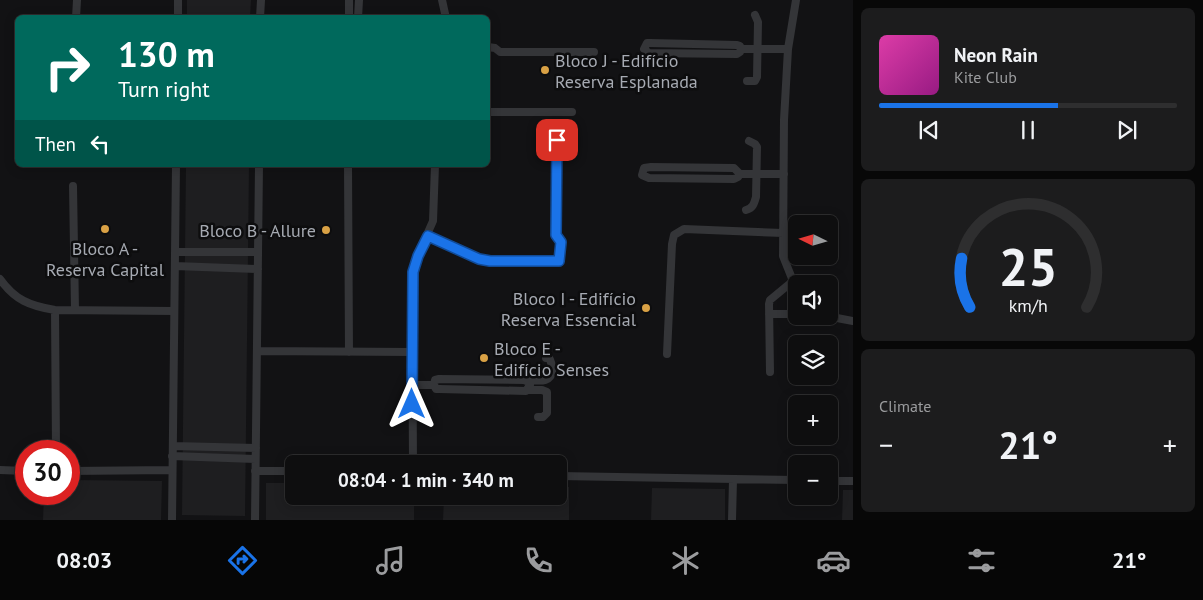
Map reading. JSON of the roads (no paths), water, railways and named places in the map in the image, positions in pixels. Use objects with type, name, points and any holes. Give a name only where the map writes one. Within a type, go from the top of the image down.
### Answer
[{"type":"street","points":[[76,0],[76,15]]},
{"type":"street","points":[[178,0],[178,15]]},
{"type":"street","points":[[260,15],[261,0]]},
{"type":"street","points":[[349,15],[350,0]]},
{"type":"street","points":[[358,15],[359,0]]},
{"type":"street","points":[[442,0],[445,15]]},
{"type":"street","points":[[792,275],[783,256],[784,120],[788,49],[796,0]]},
{"type":"street","points":[[747,81],[752,82],[757,79],[758,22],[755,15]]},
{"type":"street","points":[[741,49],[737,54],[649,53],[644,49],[647,43],[650,43],[737,45],[741,49],[788,49]]},
{"type":"street","points":[[490,48],[495,48],[500,52],[594,52]]},
{"type":"street","points":[[490,112],[572,112]]},
{"type":"street","points":[[428,236],[479,259],[490,261],[559,261],[561,242],[556,235],[557,140]]},
{"type":"street","points":[[746,210],[754,205],[756,174],[757,147],[749,141]]},
{"type":"street","points":[[172,520],[176,167]]},
{"type":"street","points":[[255,520],[259,167]]},
{"type":"street","points":[[348,167],[349,352]]},
{"type":"street","points":[[413,455],[413,272],[433,221],[436,167]]},
{"type":"street","points":[[740,174],[734,168],[651,167],[644,168],[642,175],[649,178],[734,179],[740,174],[784,174]]},
{"type":"street","points":[[73,186],[75,310]]},
{"type":"street","points":[[667,354],[674,235],[684,228],[783,233]]},
{"type":"street","points":[[175,252],[258,252]]},
{"type":"street","points":[[175,266],[258,268]]},
{"type":"street","points":[[0,278],[21,301],[36,307],[55,310],[174,311]]},
{"type":"street","points":[[770,372],[770,300],[788,287]]},
{"type":"street","points":[[55,310],[56,440]]},
{"type":"street","points":[[769,314],[788,314]]},
{"type":"street","points":[[838,318],[853,322]]},
{"type":"street","points":[[257,351],[412,352]]},
{"type":"street","points":[[434,385],[436,380],[440,379],[547,380],[552,373],[552,362],[550,358],[546,358]]},
{"type":"street","points":[[527,380],[530,386],[528,390]]},
{"type":"street","points":[[412,384],[434,385],[439,390],[542,390],[547,392],[547,413],[543,417],[538,417]]},
{"type":"street","points":[[173,446],[256,448]]},
{"type":"street","points":[[172,456],[256,459]]},
{"type":"street","points":[[0,470],[15,471]]},
{"type":"street","points":[[80,471],[172,470]]},
{"type":"street","points":[[255,471],[285,471]]},
{"type":"street","points":[[567,476],[788,480]]},
{"type":"street","points":[[732,520],[733,480]]},
{"type":"street","points":[[838,480],[853,481]]},
{"type":"place","name":"Bloco J - Edifício Reserva Esplanada","points":[[545,70]]},
{"type":"place","name":"Bloco A - Reserva Capital","points":[[105,229]]},
{"type":"place","name":"Bloco B - Allure","points":[[326,230]]},
{"type":"place","name":"Bloco I - Edifício Reserva Essencial","points":[[646,308]]},
{"type":"place","name":"Bloco E - Edifício Senses","points":[[484,358]]}]
